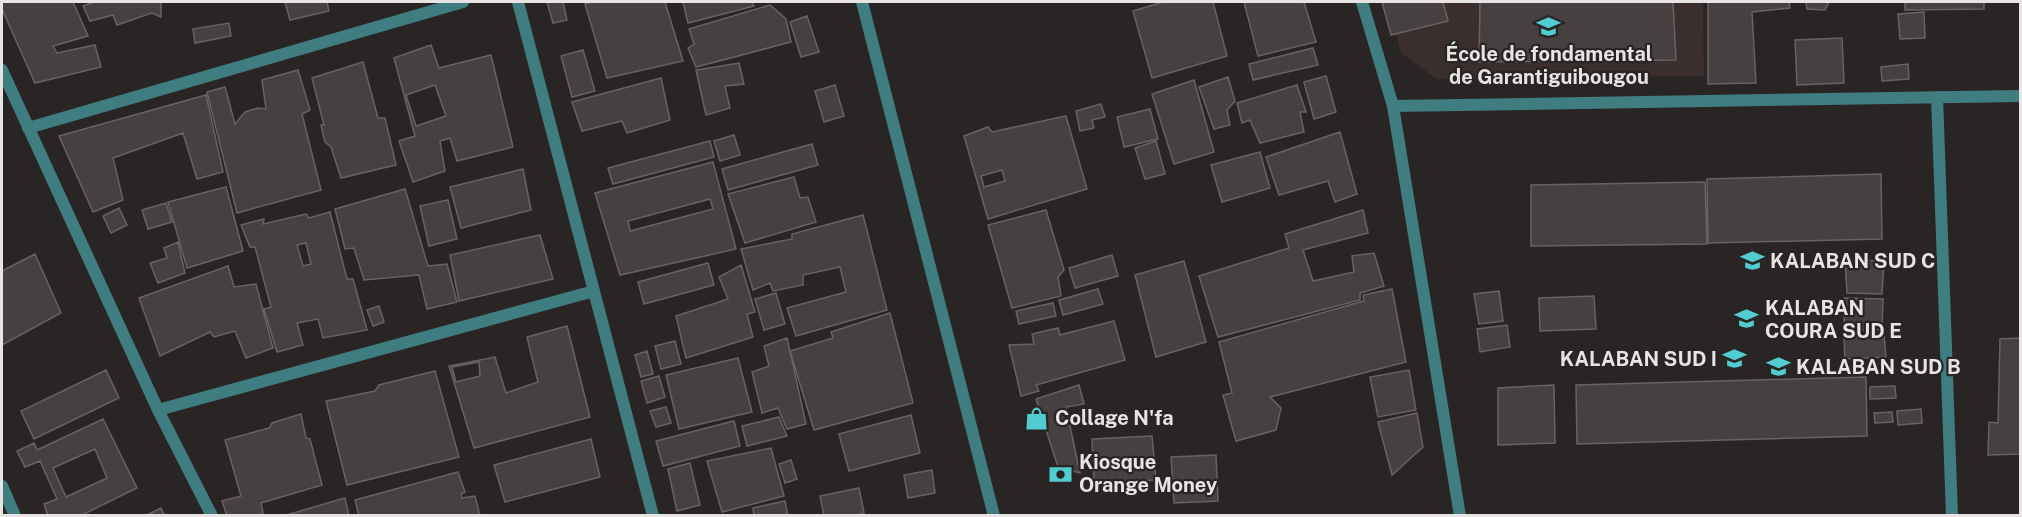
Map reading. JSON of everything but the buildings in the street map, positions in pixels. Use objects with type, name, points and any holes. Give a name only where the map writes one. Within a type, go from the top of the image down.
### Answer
[{"type":"street","points":[[28,128],[463,2]]},
{"type":"street","points":[[518,2],[653,516]]},
{"type":"street","points":[[862,2],[994,516]]},
{"type":"street","points":[[1362,2],[1393,106],[1460,516]]},
{"type":"street","points":[[2,70],[158,411],[212,516]]},
{"type":"street","points":[[1393,106],[2020,96]]},
{"type":"street","points":[[1937,97],[1952,516]]},
{"type":"street","points":[[158,411],[594,291]]},
{"type":"street","points":[[2,486],[15,516]]},
{"type":"shaded area","name":"École de fondamental de Garantiguibougou","points":[[1387,2],[1703,2],[1704,76],[1437,79],[1401,53]]},
{"type":"place","name":"École de fondamental de Garantiguibougou","points":[[1549,27]]},
{"type":"place","name":"KALABAN SUD C","points":[[1752,261]]},
{"type":"place","name":"KALABAN COURA SUD E","points":[[1747,319]]},
{"type":"place","name":"KALABAN SUD I","points":[[1735,359]]},
{"type":"place","name":"KALABAN SUD B","points":[[1778,367]]},
{"type":"place","name":"Collage N'fa","points":[[1037,418]]},
{"type":"place","name":"Kiosque Orange Money","points":[[1061,474]]}]
